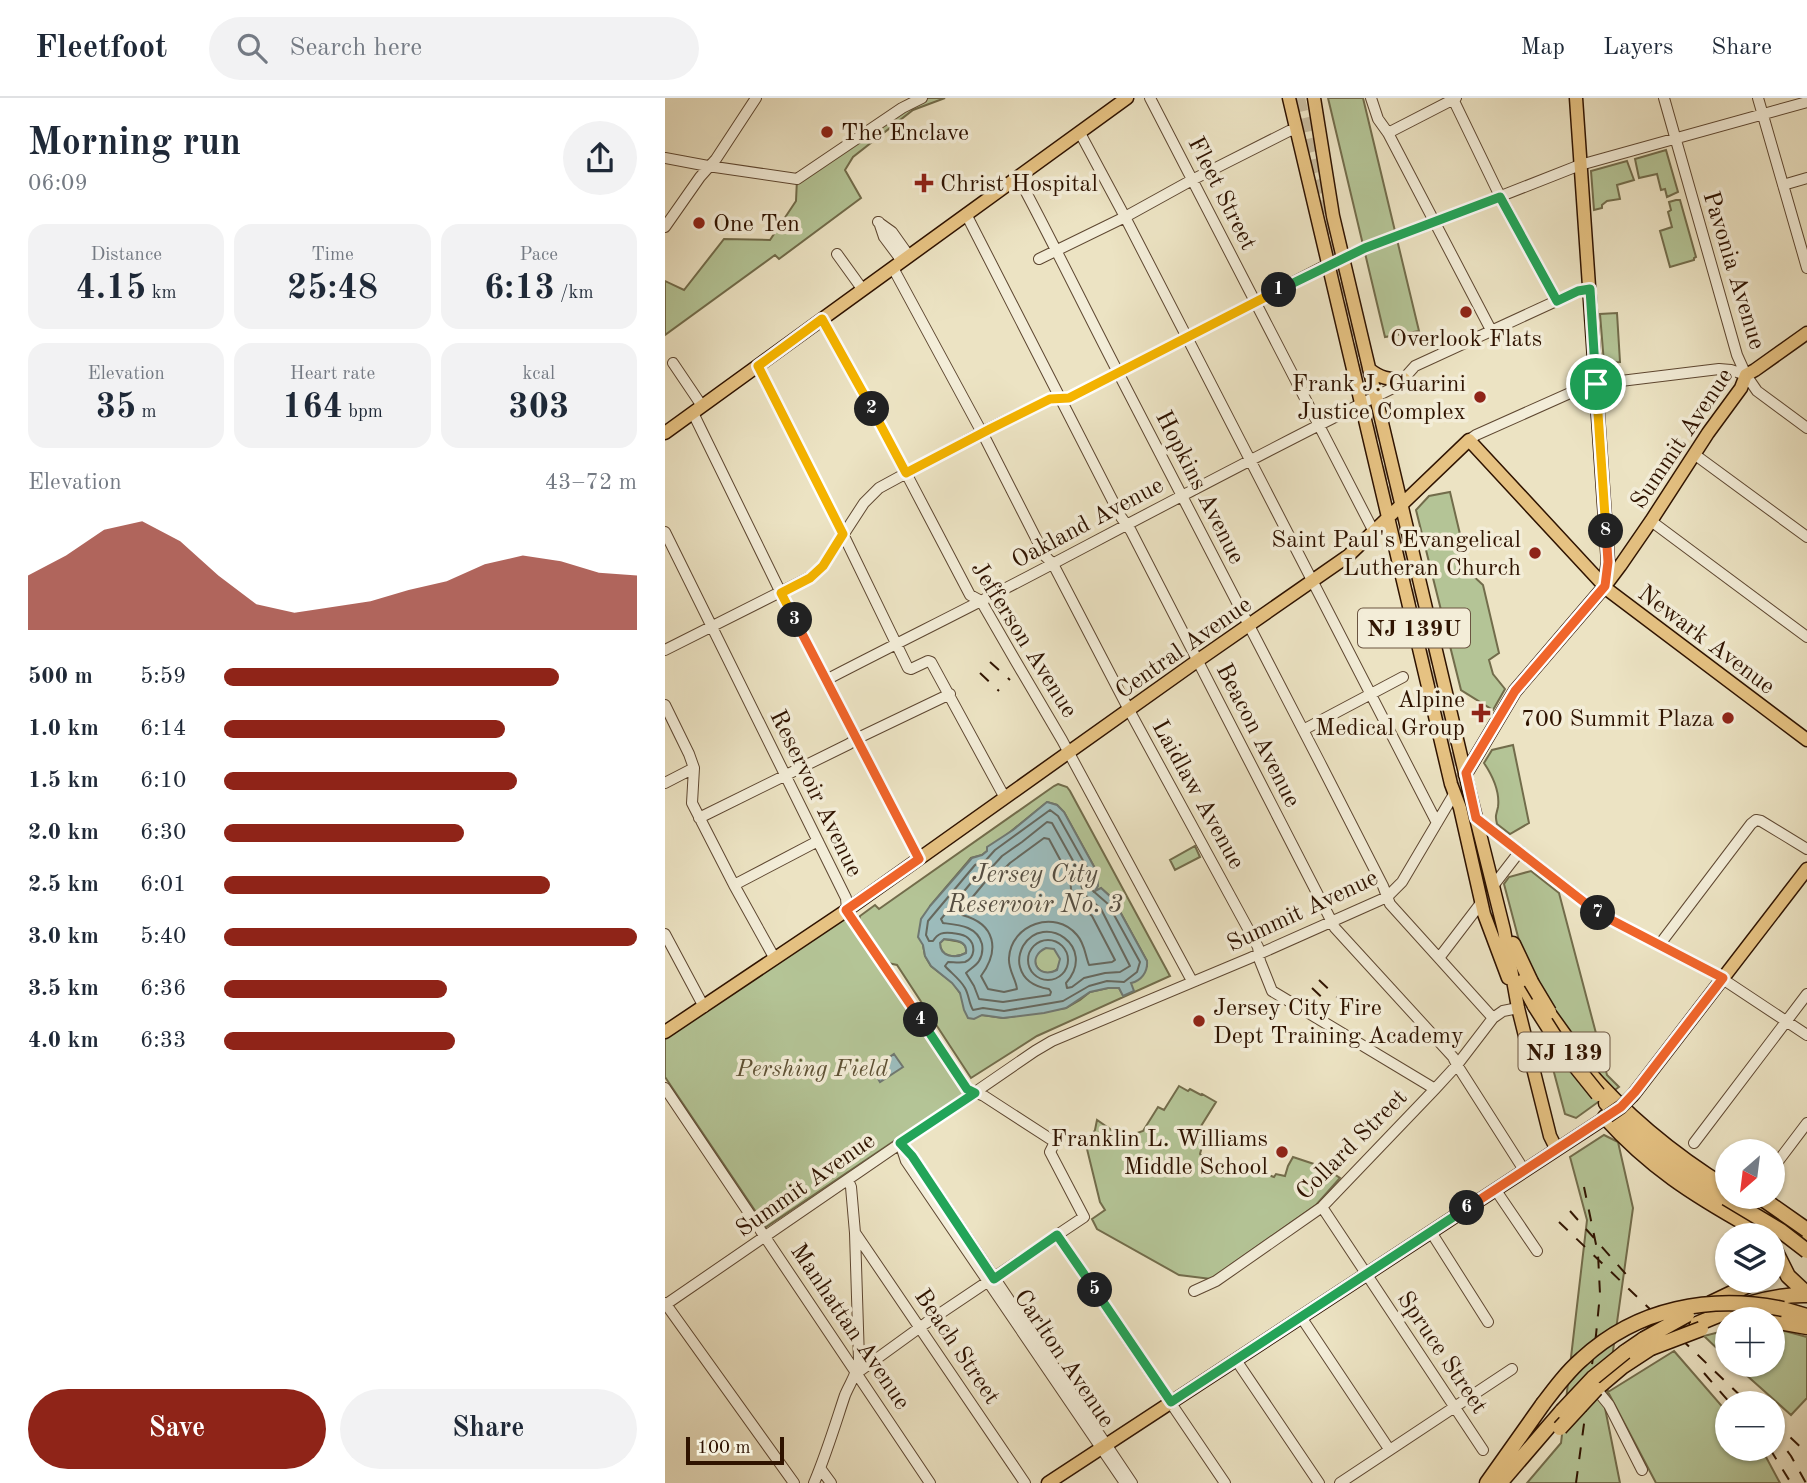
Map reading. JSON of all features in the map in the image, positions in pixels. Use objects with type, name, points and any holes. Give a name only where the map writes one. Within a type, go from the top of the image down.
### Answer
[{"type":"highway","name":"NJ 139","points":[[1513,944],[1535,1006],[1565,1053],[1596,1082],[1715,1169]]},
{"type":"highway","name":"NJ 139","points":[[1526,982],[1572,1052],[1640,1137],[1688,1175],[1715,1188]]},
{"type":"highway","points":[[1596,1082],[1671,1150],[1715,1184]]},
{"type":"highway","points":[[1607,1117],[1636,1151],[1700,1198],[1745,1223]]},
{"type":"highway","points":[[1688,1175],[1714,1202],[1746,1223]]},
{"type":"highway","points":[[1749,1209],[1786,1235],[1806,1235]]},
{"type":"highway","points":[[1765,1209],[1806,1235]]},
{"type":"highway","points":[[1774,1209],[1806,1235]]},
{"type":"highway","points":[[1785,1250],[1806,1235]]},
{"type":"highway","points":[[1785,1272],[1807,1295]]},
{"type":"highway","points":[[1695,1323],[1739,1293]]},
{"type":"highway","points":[[1500,1483],[1593,1378],[1648,1344],[1695,1323],[1766,1298],[1807,1295]]},
{"type":"highway","points":[[1487,1483],[1564,1378],[1590,1352],[1622,1330],[1651,1316],[1720,1302],[1756,1304],[1802,1315]]},
{"type":"highway","points":[[1695,1323],[1715,1322]]},
{"type":"highway","points":[[1785,1323],[1807,1327]]},
{"type":"highway","points":[[1512,1483],[1627,1358]]},
{"type":"main road","points":[[665,433],[1127,98]]},
{"type":"main road","name":"NJ 139U","points":[[1289,98],[1481,903],[1518,1008]]},
{"type":"main road","name":"NJ 139U","points":[[1314,98],[1333,216],[1509,951],[1518,1008],[1550,1136],[1556,1148]]},
{"type":"main road","name":"Newark Avenue","points":[[1576,98],[1608,562],[1605,586],[1807,740]]},
{"type":"main road","points":[[1296,130],[1308,135],[1321,149]]},
{"type":"main road","name":"Summit Avenue","points":[[1454,794],[1515,691],[1605,586],[1741,388],[1746,374],[1807,333]]},
{"type":"main road","points":[[1370,369],[1382,378],[1403,379]]},
{"type":"main road","points":[[1469,440],[1605,586]]},
{"type":"main road","name":"Central Avenue","points":[[665,1032],[846,910],[1348,556],[1469,440]]},
{"type":"main road","points":[[1048,1483],[1621,1107],[1807,869]]},
{"type":"street","points":[[665,227],[708,166],[716,159],[756,98]]},
{"type":"street","points":[[665,158],[797,179],[902,108],[922,98]]},
{"type":"street","name":"Fleet Street","points":[[1150,98],[1374,532]]},
{"type":"street","points":[[1371,98],[1378,119],[1388,133],[1491,330]]},
{"type":"street","name":"Pavonia Avenue","points":[[1664,98],[1737,355],[1757,390],[1807,428]]},
{"type":"street","points":[[1758,98],[1805,253],[1807,268]]},
{"type":"street","points":[[1388,133],[1455,99],[1500,197],[1557,301]]},
{"type":"street","points":[[665,650],[810,578],[823,566],[864,503],[879,488],[982,432],[1050,399],[1069,398],[1328,264],[1580,165],[1807,103]]},
{"type":"street","points":[[1039,259],[1289,131],[1296,130]]},
{"type":"street","points":[[1080,133],[1437,823]]},
{"type":"street","name":"Hopkins Avenue","points":[[1018,177],[1393,909],[1493,1018]]},
{"type":"street","points":[[1783,185],[1807,178]]},
{"type":"street","name":"Beacon Avenue","points":[[966,214],[1059,399],[1335,928],[1453,1057],[1524,1170]]},
{"type":"street","points":[[837,254],[863,290]]},
{"type":"street","name":"Laidlaw Avenue","points":[[901,262],[1045,556],[1053,564],[1129,710],[1254,938],[1272,991],[1435,1089]]},
{"type":"street","name":"Oakland Avenue","points":[[826,680],[1397,386],[1415,366],[1578,291],[1590,289]]},
{"type":"street","name":"Jefferson Avenue","points":[[822,319],[970,595],[981,601],[1068,753],[1192,981]]},
{"type":"street","points":[[673,363],[698,409],[781,593],[919,859]]},
{"type":"street","points":[[758,366],[908,668],[932,662],[1005,798]]},
{"type":"street","name":"Central Avenue","points":[[1469,440],[1588,385],[1719,369],[1746,374]]},
{"type":"street","points":[[1694,454],[1807,537]]},
{"type":"street","points":[[1651,521],[1807,637]]},
{"type":"street","name":"Reservoir Avenue","points":[[665,531],[846,898],[846,910],[967,1089],[984,1096],[1055,1142],[1050,1152],[1084,1217],[1057,1235]]},
{"type":"street","points":[[1303,730],[1403,677]]},
{"type":"street","points":[[699,818],[950,695]]},
{"type":"street","points":[[665,705],[694,768],[692,803],[775,958]]},
{"type":"street","points":[[665,783],[694,768]]},
{"type":"street","name":"Summit Avenue","points":[[665,1304],[1052,1041],[1387,897],[1402,882],[1454,794]]},
{"type":"street","points":[[1476,818],[1597,912],[1723,978],[1807,1035]]},
{"type":"street","points":[[1660,944],[1756,820],[1807,849]]},
{"type":"street","points":[[734,885],[818,841]]},
{"type":"street","points":[[1493,886],[1520,851]]},
{"type":"street","points":[[1439,958],[1481,903]]},
{"type":"street","points":[[665,933],[704,1007]]},
{"type":"street","points":[[1694,1143],[1807,994]]},
{"type":"street","points":[[1493,1018],[1503,1011],[1518,1008]]},
{"type":"street","name":"Collard Street","points":[[1194,1291],[1216,1281],[1322,1207],[1457,1065],[1493,1018]]},
{"type":"street","name":"Manhattan Avenue","points":[[665,1088],[930,1483]]},
{"type":"street","points":[[1785,1152],[1807,1123]]},
{"type":"street","name":"Carlton Avenue","points":[[900,1143],[912,1156],[958,1231],[1037,1349],[1132,1483]]},
{"type":"street","points":[[814,1483],[847,1392],[857,1373],[859,1355],[855,1233],[848,1180]]},
{"type":"street","points":[[1495,1189],[1537,1251]]},
{"type":"street","name":"Spruce Street","points":[[1322,1207],[1483,1450]]},
{"type":"street","points":[[1431,1232],[1488,1322]]},
{"type":"street","name":"Beach Street","points":[[855,1233],[1025,1483]]},
{"type":"street","points":[[857,1373],[1057,1235],[1225,1483]]},
{"type":"street","points":[[665,1304],[794,1483]]},
{"type":"street","points":[[1301,1317],[1389,1449]]},
{"type":"street","points":[[1236,1360],[1319,1483]]},
{"type":"street","points":[[1340,1483],[1512,1369]]},
{"type":"street","points":[[1596,1389],[1609,1405],[1642,1470]]},
{"type":"street","name":"Carlton Avenue","points":[[1104,1447],[1125,1483]]},
{"type":"street","points":[[820,1468],[831,1483]]},
{"type":"green space","points":[[917,98],[945,98],[913,110],[853,157],[845,170],[861,198],[779,259],[775,255],[665,335],[665,281],[684,290],[724,239],[770,240],[796,201],[797,179]]},
{"type":"green space","points":[[1328,98],[1363,98],[1419,331],[1385,337]]},
{"type":"green space","points":[[1666,150],[1678,192],[1667,197],[1665,189],[1661,190],[1657,174],[1639,178],[1635,159]]},
{"type":"green space","points":[[1627,161],[1634,180],[1617,185],[1620,199],[1607,201],[1602,208],[1594,210],[1591,171]]},
{"type":"green space","points":[[1680,200],[1696,257],[1670,267],[1660,231],[1672,227],[1668,212],[1671,210],[1669,202]]},
{"type":"green space","points":[[1617,313],[1620,362],[1604,363],[1600,314]]},
{"type":"green space","points":[[1450,492],[1469,572],[1483,585],[1499,653],[1489,660],[1493,674],[1505,689],[1493,710],[1461,690],[1416,510],[1429,496]]},
{"type":"green space","points":[[1513,745],[1529,823],[1510,834],[1497,824],[1497,790],[1484,763],[1492,750]]},
{"type":"green space","points":[[1058,784],[1070,791],[1170,976],[1037,1036],[971,1078],[897,965],[888,963],[859,920],[860,916],[875,905],[879,909]],"holes":[[[1047,802],[1057,805],[1064,812],[1097,872],[1096,892],[1101,888],[1113,899],[1147,961],[1147,966],[1130,983],[1123,995],[1119,988],[1108,988],[1090,992],[1066,1008],[1003,1018],[982,1015],[953,983],[931,966],[925,956],[923,945],[930,906],[971,858],[982,855]]]},
{"type":"green space","points":[[1195,846],[1200,857],[1175,870],[1170,860]]},
{"type":"green space","points":[[1531,871],[1559,893],[1607,1075],[1619,1087],[1576,1118],[1565,1114],[1504,884],[1509,877]]},
{"type":"green space","name":"Pershing Field","points":[[848,915],[967,1092],[766,1227],[665,1077],[665,1039]]},
{"type":"green space","points":[[944,939],[963,943],[966,953],[953,956],[945,954],[940,943]]},
{"type":"green space","points":[[1048,947],[1057,951],[1061,960],[1057,969],[1048,973],[1039,969],[1035,960],[1039,951]]},
{"type":"green space","points":[[1179,1086],[1216,1102],[1198,1131],[1205,1135],[1200,1154],[1205,1160],[1243,1174],[1246,1167],[1274,1177],[1276,1174],[1285,1176],[1293,1157],[1323,1167],[1340,1178],[1316,1205],[1211,1279],[1179,1275],[1097,1229],[1092,1219],[1105,1210],[1100,1202],[1086,1145],[1095,1130],[1097,1120],[1123,1138],[1143,1131],[1158,1107],[1164,1110]]},
{"type":"green space","points":[[1604,1135],[1618,1142],[1633,1208],[1605,1408],[1620,1483],[1527,1483],[1561,1443],[1587,1220],[1570,1157]]},
{"type":"green space","points":[[1785,1331],[1807,1337],[1807,1398],[1791,1415],[1785,1410],[1785,1391],[1764,1391],[1748,1377],[1785,1377]]},
{"type":"green space","points":[[1715,1333],[1715,1347],[1704,1336]]},
{"type":"green space","points":[[1674,1351],[1715,1398],[1715,1461],[1768,1461],[1780,1483],[1656,1483],[1608,1392]]},
{"type":"water","name":"Jersey City Reservoir No. 3","points":[[1047,802],[1057,805],[1064,812],[1097,872],[1098,886],[1095,891],[1101,888],[1113,899],[1147,961],[1143,975],[1131,983],[1134,991],[1123,996],[1119,988],[1090,992],[1066,1008],[1044,1013],[1003,1018],[982,1015],[974,1019],[968,1018],[960,993],[931,966],[925,956],[918,937],[921,919],[972,858],[982,855],[987,851],[987,847]],"holes":[[[944,939],[963,943],[966,953],[953,956],[945,954],[940,943]],[[1046,948],[1054,949],[1060,959],[1057,970],[1039,970],[1036,957]]]},
{"type":"water","points":[[894,1054],[903,1067],[880,1082],[872,1069]]},
{"type":"tunnel","points":[[1298,98],[1487,895],[1504,946]]},
{"type":"railway","points":[[990,662],[1010,680]]},
{"type":"railway","points":[[980,673],[999,691]]},
{"type":"railway","points":[[1319,980],[1338,998]]},
{"type":"railway","points":[[1312,988],[1331,1006]]},
{"type":"railway","points":[[1576,1483],[1600,1294],[1598,1254],[1584,1187]]},
{"type":"railway","points":[[1570,1211],[1632,1281]]},
{"type":"railway","points":[[1559,1222],[1735,1391]]},
{"type":"railway","points":[[1704,1373],[1720,1391]]},
{"type":"railway","points":[[1785,1432],[1807,1453]]},
{"type":"railway","points":[[1785,1448],[1806,1483]]},
{"type":"railway","points":[[1777,1461],[1791,1483]]},
{"type":"place","name":"The Enclave","points":[[827,132]]},
{"type":"place","name":"Christ Hospital","points":[[924,183]]},
{"type":"place","name":"One Ten","points":[[699,223]]},
{"type":"place","name":"Overlook Flats","points":[[1466,312]]},
{"type":"place","name":"Frank J. Guarini Justice Complex","points":[[1480,397]]},
{"type":"place","name":"Saint Paul's Evangelical Lutheran Church","points":[[1535,553]]},
{"type":"place","name":"Alpine Medical Group","points":[[1481,713]]},
{"type":"place","name":"700 Summit Plaza","points":[[1728,718]]},
{"type":"place","name":"Jersey City Fire Dept Training Academy","points":[[1199,1021]]},
{"type":"place","name":"Franklin L. Williams Middle School","points":[[1282,1152]]},
{"type":"route","points":[[1500,197],[1557,301],[1578,291],[1590,289],[1596,384],[1608,562],[1605,586],[1527,676],[1504,707],[1466,773],[1469,790],[1476,818],[1603,916],[1723,978],[1621,1107],[1171,1402],[1057,1235],[994,1279],[912,1156],[900,1143],[975,1093],[967,1089],[846,910],[919,859],[781,593],[810,578],[823,566],[843,534],[758,366],[822,319],[906,473],[1050,399],[1069,398],[1343,257],[1500,197]]}]
